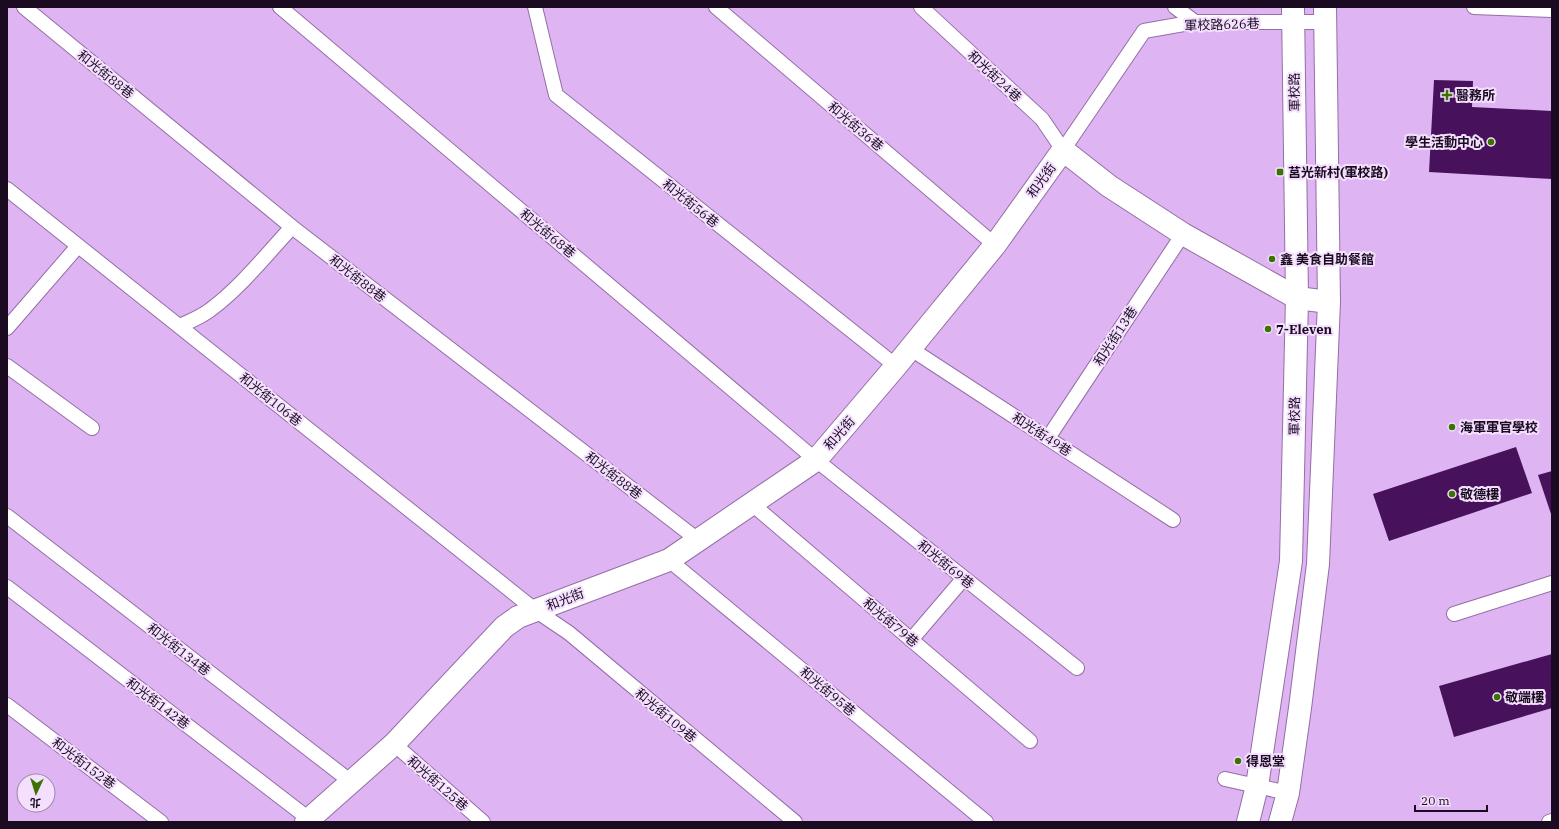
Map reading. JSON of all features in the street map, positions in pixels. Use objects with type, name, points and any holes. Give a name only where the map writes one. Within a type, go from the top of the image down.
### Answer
[{"type":"street","name":"軍校路","points":[[1248,822],[1257,786],[1291,561],[1297,298],[1293,15]]},
{"type":"street","points":[[1280,822],[1288,793],[1318,564],[1329,302],[1325,15]]},
{"type":"street","name":"和光街","points":[[309,821],[350,781],[394,744],[504,627],[518,617],[670,560],[816,460],[911,349],[996,244],[1063,150],[1109,186],[1182,234],[1297,298],[1329,302]]},
{"type":"lane","name":"和光街88巷","points":[[24,7],[292,227],[698,540]]},
{"type":"lane","name":"和光街68巷","points":[[280,7],[816,460]]},
{"type":"lane","name":"和光街56巷","points":[[535,7],[556,95],[896,366]]},
{"type":"lane","name":"和光街36巷","points":[[716,7],[996,244]]},
{"type":"lane","name":"和光街24巷","points":[[921,7],[1042,119],[1063,150]]},
{"type":"lane","points":[[1175,7],[1195,22]]},
{"type":"lane","points":[[1474,7],[1552,10]]},
{"type":"lane","name":"軍校路626巷","points":[[1063,150],[1144,31],[1195,22],[1293,15],[1325,15]]},
{"type":"lane","name":"和光街106巷","points":[[7,189],[535,610]]},
{"type":"lane","points":[[180,326],[209,311],[226,296],[292,227]]},
{"type":"lane","name":"和光街13巷","points":[[1048,438],[1182,234]]},
{"type":"lane","points":[[7,328],[78,246]]},
{"type":"lane","name":"和光街49巷","points":[[911,349],[1173,520]]},
{"type":"lane","points":[[7,366],[92,428]]},
{"type":"lane","name":"和光街69巷","points":[[816,460],[1077,668]]},
{"type":"lane","name":"和光街79巷","points":[[752,504],[1030,740]]},
{"type":"lane","name":"和光街134巷","points":[[7,516],[350,781]]},
{"type":"lane","name":"和光街95巷","points":[[670,560],[986,822]]},
{"type":"lane","points":[[911,640],[964,578]]},
{"type":"lane","points":[[1454,614],[1552,583]]},
{"type":"lane","name":"和光街142巷","points":[[7,587],[309,821]]},
{"type":"lane","name":"和光街109巷","points":[[535,610],[569,634],[795,822]]},
{"type":"lane","name":"和光街152巷","points":[[7,705],[161,822]]},
{"type":"lane","name":"和光街125巷","points":[[394,744],[483,822]]},
{"type":"lane","points":[[1225,779],[1288,793]]},
{"type":"building","name":"學生活動中心","points":[[1434,80],[1473,81],[1472,107],[1552,111],[1552,179],[1429,172]]},
{"type":"building","name":"敬德樓","points":[[1516,447],[1532,493],[1389,541],[1373,494]]},
{"type":"building","points":[[1552,471],[1552,517],[1538,475]]},
{"type":"building","name":"敬端樓","points":[[1552,654],[1552,708],[1454,737],[1439,686]]},
{"type":"place","name":"醫務所","points":[[1447,95]]},
{"type":"place","name":"學生活動中心","points":[[1491,142]]},
{"type":"place","name":"莒光新村(軍校路)","points":[[1280,172]]},
{"type":"place","name":"鑫 美食自助餐館","points":[[1272,259]]},
{"type":"place","name":"7-Eleven","points":[[1268,329]]},
{"type":"place","name":"海軍軍官學校","points":[[1452,427]]},
{"type":"place","name":"敬德樓","points":[[1452,494]]},
{"type":"place","name":"敬端樓","points":[[1497,697]]},
{"type":"place","name":"得恩堂","points":[[1238,761]]}]
